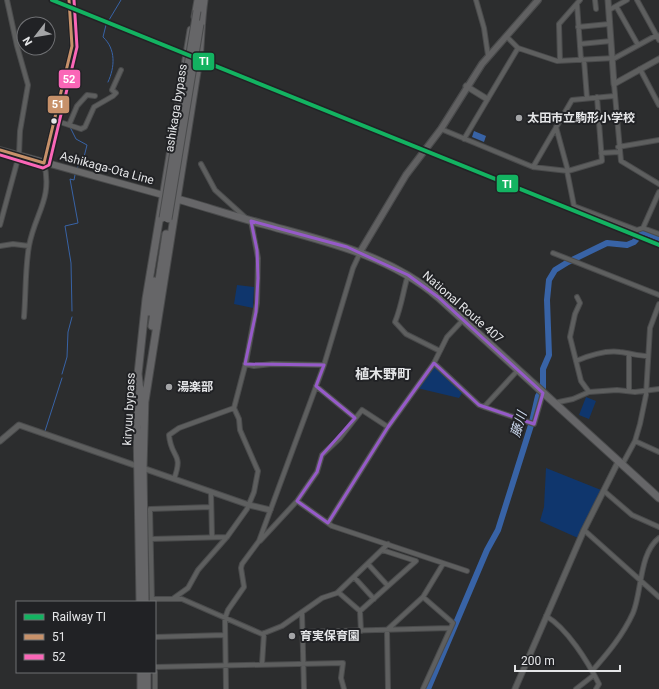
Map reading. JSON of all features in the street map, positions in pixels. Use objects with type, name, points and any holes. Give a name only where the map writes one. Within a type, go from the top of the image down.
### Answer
[{"type":"highway","name":"ashikaga bypass","points":[[166,219],[198,0]]},
{"type":"highway","name":"ashikaga bypass","points":[[166,219],[204,0]]},
{"type":"highway","points":[[140,392],[138,374],[145,306],[190,34],[197,11]]},
{"type":"highway","points":[[145,400],[202,37],[200,24]]},
{"type":"highway","name":"National Route 407","points":[[163,195],[360,252],[408,275],[430,290],[659,498]]},
{"type":"highway","name":"kiryuu bypass","points":[[150,601],[137,427],[144,344],[166,219]]},
{"type":"highway","name":"kiryuu bypass","points":[[140,601],[140,467],[150,345],[166,219]]},
{"type":"highway","points":[[141,673],[141,689]]},
{"type":"highway","points":[[147,673],[147,689]]},
{"type":"main road","points":[[360,252],[406,173],[440,129],[466,86],[488,55],[538,0]]},
{"type":"main road","name":"Ashikaga-Ota Line","points":[[0,150],[163,195]]},
{"type":"street","points":[[0,225],[19,155],[20,131],[28,86],[7,0]]},
{"type":"street","points":[[24,317],[29,246],[34,226],[46,192],[48,182],[44,163],[72,46],[69,0]]},
{"type":"street","points":[[476,0],[484,28],[488,55]]},
{"type":"street","points":[[560,61],[559,24],[580,0]]},
{"type":"street","points":[[595,0],[596,9]]},
{"type":"street","points":[[608,0],[619,152],[623,164],[659,184]]},
{"type":"street","points":[[609,10],[627,0]]},
{"type":"street","points":[[506,36],[518,48],[560,61],[612,59],[658,37],[637,0]]},
{"type":"street","points":[[577,4],[578,27],[587,98]]},
{"type":"street","points":[[616,6],[638,46]]},
{"type":"street","points":[[578,27],[609,24]]},
{"type":"street","points":[[580,44],[611,41]]},
{"type":"street","points":[[464,139],[518,48]]},
{"type":"street","points":[[614,84],[659,59]]},
{"type":"street","points":[[54,120],[81,129],[85,127],[94,106],[116,93],[112,90],[121,70]]},
{"type":"street","points":[[640,70],[659,105]]},
{"type":"street","points":[[466,86],[487,100]]},
{"type":"street","points":[[69,125],[77,106],[82,100],[87,95],[95,96]]},
{"type":"street","points":[[533,167],[572,100],[614,96]]},
{"type":"street","points":[[440,129],[533,167],[567,171],[602,162],[597,97]]},
{"type":"street","points":[[556,127],[574,206],[637,230],[643,228],[659,234]]},
{"type":"street","points":[[618,147],[659,140]]},
{"type":"street","points":[[601,153],[619,152]]},
{"type":"street","points":[[174,598],[188,588],[198,570],[227,537],[248,505],[254,492],[258,471],[240,430],[239,419],[234,408],[256,312],[258,278],[257,250],[249,220],[216,190],[201,164]]},
{"type":"street","points":[[643,228],[659,192]]},
{"type":"street","points":[[0,246],[13,244],[29,246]]},
{"type":"street","points":[[259,541],[324,366],[353,268],[360,252]]},
{"type":"street","points":[[553,253],[659,296]]},
{"type":"street","points":[[408,275],[403,292],[403,302],[395,322],[406,334],[440,352]]},
{"type":"street","points":[[577,297],[580,303],[575,314],[570,337],[581,381],[589,392]]},
{"type":"street","points":[[515,689],[584,530],[620,463],[635,441],[646,390],[650,328],[659,304]]},
{"type":"street","points":[[328,523],[388,427],[434,363],[447,337],[463,320]]},
{"type":"street","points":[[576,361],[588,356],[614,352],[648,356]]},
{"type":"street","points":[[629,354],[629,391]]},
{"type":"street","points":[[434,363],[479,405],[534,424],[543,393]]},
{"type":"street","points":[[245,364],[254,366],[272,364],[324,366]]},
{"type":"street","points":[[484,406],[518,370]]},
{"type":"street","points":[[316,386],[355,418]]},
{"type":"street","points":[[554,403],[572,399],[589,392],[659,389]]},
{"type":"street","points":[[174,479],[179,466],[179,460],[170,446],[169,435],[179,428],[234,408]]},
{"type":"street","points":[[226,689],[225,618],[228,610],[244,587],[241,568],[242,564],[259,541],[273,529],[297,501],[317,472],[322,455],[340,438],[362,410],[388,427]]},
{"type":"street","points":[[0,440],[19,425],[248,505],[270,510]]},
{"type":"street","points":[[635,441],[659,452]]},
{"type":"street","points":[[211,492],[212,537]]},
{"type":"street","points":[[604,492],[632,515],[659,527]]},
{"type":"street","points":[[297,501],[328,523],[443,564],[467,571]]},
{"type":"street","points":[[211,507],[150,509],[150,601],[174,598],[182,599],[262,634],[282,626],[322,598],[338,592],[388,544]]},
{"type":"street","points":[[584,530],[659,597]]},
{"type":"street","points":[[151,539],[227,537]]},
{"type":"street","points":[[576,689],[593,673],[614,646],[628,622],[634,610],[640,579],[647,556],[653,544],[659,538]]},
{"type":"street","points":[[360,611],[416,561],[382,550]]},
{"type":"street","points":[[368,564],[388,586]]},
{"type":"street","points":[[388,689],[387,630],[423,597],[443,564]]},
{"type":"street","points":[[354,577],[374,599]]},
{"type":"street","points":[[338,592],[360,611],[361,631]]},
{"type":"street","points":[[423,597],[453,623],[423,689]]},
{"type":"street","points":[[302,613],[304,689]]},
{"type":"street","points":[[546,616],[564,632],[593,673],[599,684],[596,689]]},
{"type":"street","points":[[303,632],[450,628]]},
{"type":"street","points":[[262,664],[264,633]]},
{"type":"street","points":[[156,637],[225,635]]},
{"type":"street","points":[[156,667],[343,663],[341,678],[344,689]]},
{"type":"street","points":[[155,673],[155,689]]},
{"type":"highlighted area","points":[[251,221],[347,247],[408,275],[438,297],[543,393],[534,424],[479,405],[434,363],[388,427],[328,523],[297,501],[317,472],[322,455],[355,418],[316,386],[324,365],[245,364],[256,312],[258,278],[257,250]]},
{"type":"shaded area","points":[[474,131],[486,136],[484,142],[472,137]]},
{"type":"shaded area","points":[[237,285],[254,287],[253,308],[234,304]]},
{"type":"shaded area","points":[[435,367],[462,393],[459,398],[417,388]]},
{"type":"shaded area","points":[[586,397],[596,401],[589,419],[579,415]]},
{"type":"shaded area","points":[[546,468],[601,490],[578,538],[540,521],[544,507]]},
{"type":"waterway","points":[[108,82],[112,70],[113,58],[110,47],[103,37],[106,25],[121,0]]},
{"type":"waterway","points":[[70,127],[76,139],[87,145],[84,157],[77,168]]},
{"type":"waterway","points":[[72,311],[71,263],[65,226],[78,223],[70,179],[74,180],[75,175]]},
{"type":"waterway","name":"藤川","points":[[428,689],[487,550],[498,530],[532,422],[538,396],[543,388],[543,369],[549,355],[547,300],[549,280],[555,270],[607,243],[627,245],[634,242],[643,232],[659,238]]},
{"type":"waterway","points":[[62,374],[67,357],[68,332],[72,317]]},
{"type":"waterway","points":[[45,431],[62,378]]},
{"type":"rail line","name":"TI","points":[[52,0],[659,245]]},
{"type":"transit line","name":"51","points":[[0,150],[44,163],[72,46],[69,0]]},
{"type":"transit line","name":"52","points":[[0,155],[43,168],[49,165],[77,47],[74,0]]},
{"type":"place","name":"太田市立駒形小学校","points":[[519,118]]},
{"type":"place","name":"湯楽部","points":[[169,387]]},
{"type":"place","name":"育実保育園","points":[[292,636]]},
{"type":"district","name":"植木野町","points":[[383,374]]}]
